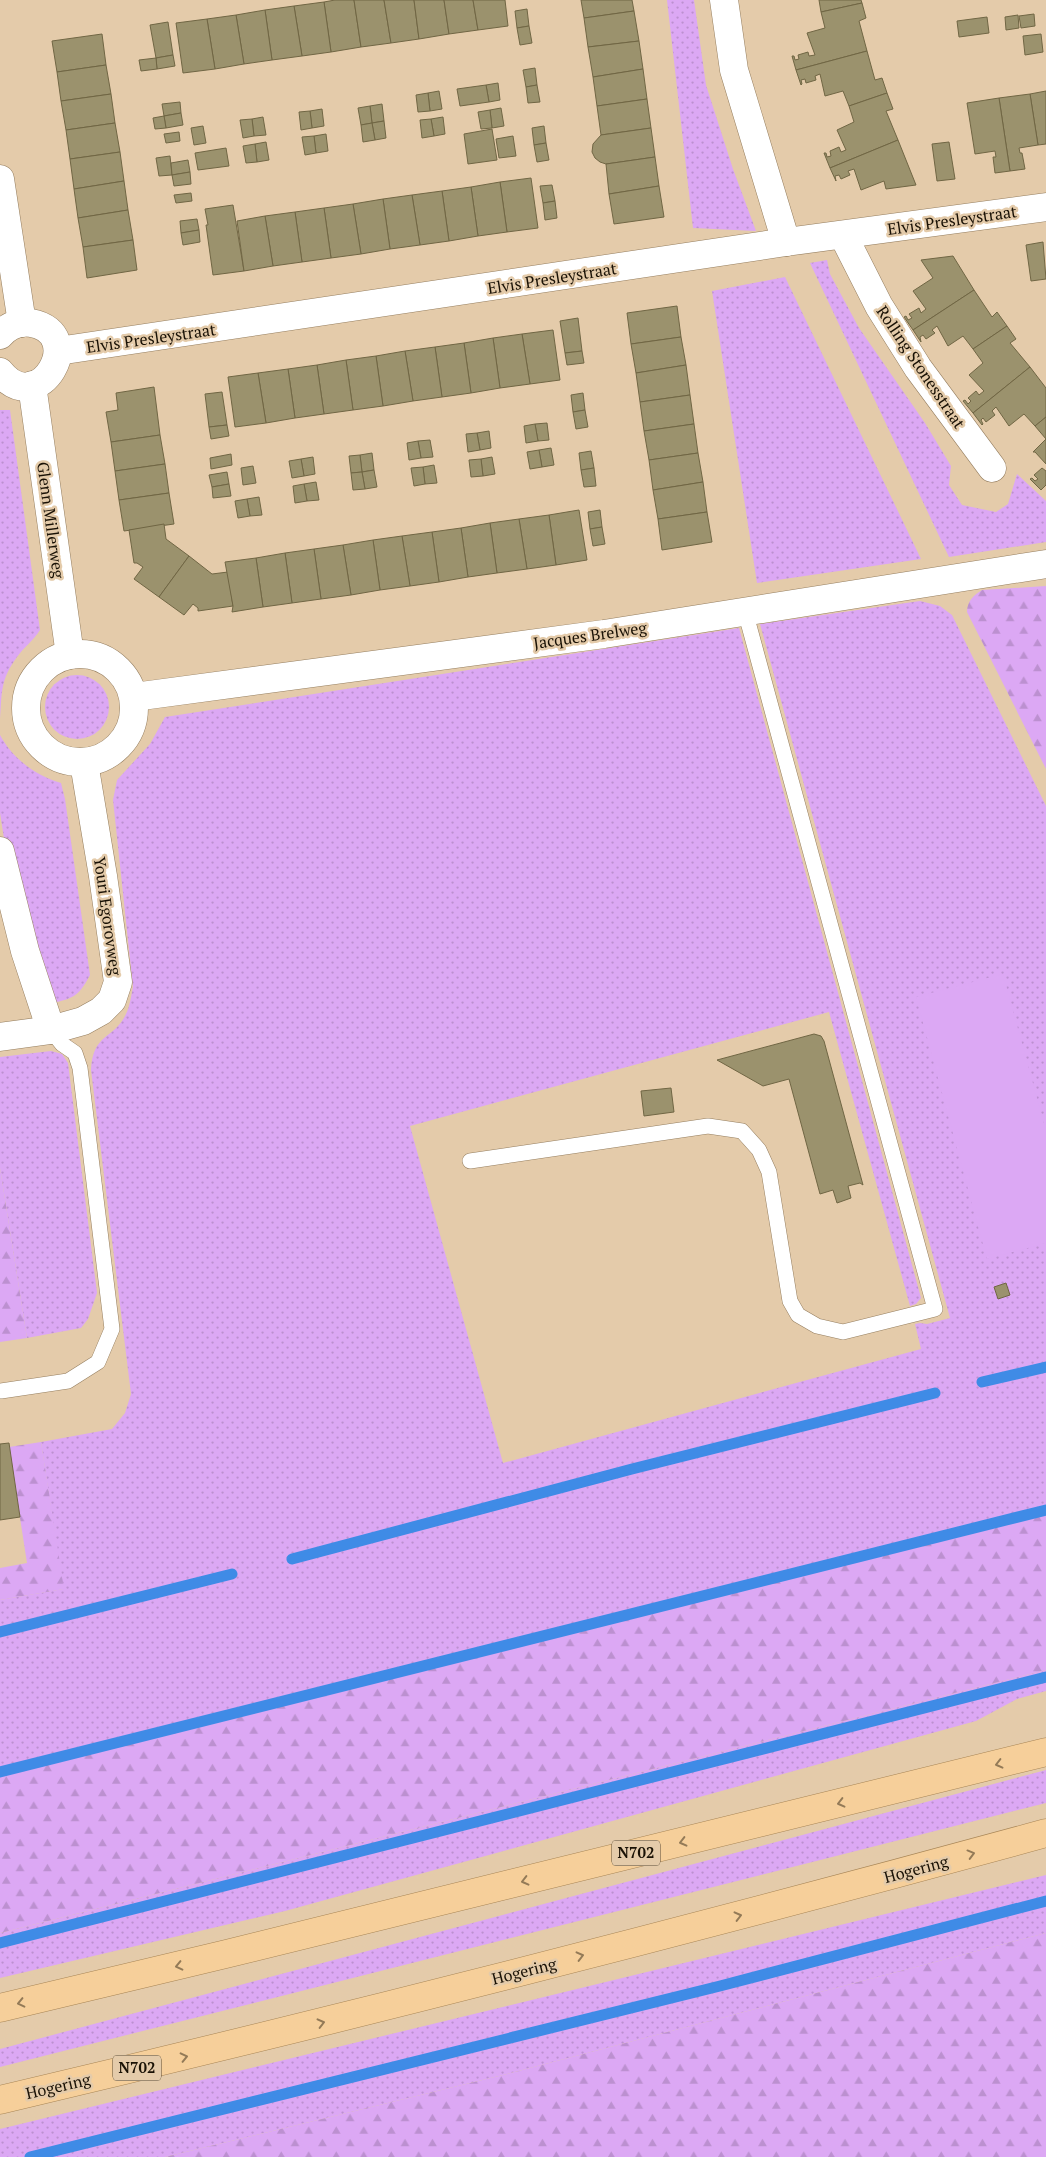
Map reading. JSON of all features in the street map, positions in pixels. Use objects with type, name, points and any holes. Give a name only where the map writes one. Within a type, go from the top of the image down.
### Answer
[{"type":"highway","name":"N702","points":[[0,2008],[1046,1752]]},
{"type":"highway","name":"Hogering","points":[[0,2100],[284,2033],[856,1885],[1046,1833]]},
{"type":"street","points":[[724,0],[734,70],[786,242]]},
{"type":"street","points":[[0,179],[11,329],[29,323],[43,327],[53,337],[58,351],[56,363],[51,373],[43,381],[32,385],[25,386],[11,383],[0,372]]},
{"type":"street","name":"Elvis Presleystraat","points":[[58,351],[786,242],[1046,207]]},
{"type":"street","name":"Rolling Stonesstraat","points":[[843,235],[879,306],[918,368],[992,468]]},
{"type":"street","name":"Glenn Millerweg","points":[[32,385],[70,655]]},
{"type":"street","name":"Jacques Brelweg","points":[[134,697],[604,634],[1046,564]]},
{"type":"street","points":[[87,654],[104,659],[117,668],[128,681],[134,697],[134,716],[129,734],[118,748],[102,758],[84,763],[64,760],[46,750],[32,735],[26,715],[28,695],[36,676],[51,662],[70,655],[87,654]]},
{"type":"street","name":"Youri Egorovweg","points":[[0,1037],[51,1030],[83,1021],[101,1011],[112,1000],[118,982],[84,763]]},
{"type":"street","points":[[0,851],[25,951],[51,1030]]},
{"type":"lane","points":[[470,1161],[708,1126],[742,1131],[759,1150],[769,1172],[790,1301],[798,1315],[817,1326],[843,1332],[935,1309],[745,611]]},
{"type":"lane","points":[[1,1391],[68,1381],[98,1362],[112,1329],[80,1068],[75,1054],[62,1044],[51,1030]]},
{"type":"green space","points":[[667,0],[694,0],[706,85],[733,169],[756,231],[693,228]]},
{"type":"green space","points":[[827,260],[830,274],[859,328],[925,423],[951,466],[949,485],[962,505],[996,512],[1008,504],[1017,474],[1046,501],[1046,542],[949,557],[810,263]]},
{"type":"green space","points":[[785,277],[921,559],[757,583],[712,291]]},
{"type":"green space","points":[[0,410],[10,410],[40,630],[20,653],[7,673],[3,687],[0,719]]},
{"type":"green space","points":[[1046,586],[1046,769],[967,612],[968,605],[972,599],[982,590]]},
{"type":"green space","points":[[920,601],[940,606],[952,615],[1046,806],[1046,1515],[0,1775],[0,1600],[63,1589],[41,1442],[112,1429],[125,1413],[131,1394],[91,1070],[93,1058],[100,1042],[116,1028],[126,1014],[133,987],[113,800],[117,780],[150,744],[165,717],[739,628],[921,1298],[916,1304],[910,1306],[829,1012],[410,1126],[503,1463],[921,1349],[915,1324],[927,1324],[950,1318],[760,624]]},
{"type":"green space","points":[[77,675],[95,681],[103,689],[109,707],[103,725],[95,733],[77,739],[59,733],[51,725],[45,707],[51,689],[59,681]]},
{"type":"green space","points":[[0,735],[18,759],[42,776],[61,783],[65,799],[90,975],[78,993],[63,1001],[47,1004],[5,845],[0,813]]},
{"type":"green space","points":[[1003,974],[1046,1131],[1046,1243],[987,1259],[916,997]]},
{"type":"green space","points":[[51,1051],[62,1054],[68,1063],[97,1293],[88,1319],[81,1328],[27,1338],[0,1168],[0,1057]]},
{"type":"green space","points":[[0,1168],[27,1338],[0,1342]]},
{"type":"green space","points":[[41,1442],[64,1589],[0,1600],[0,1568],[27,1563],[9,1447]]},
{"type":"green space","points":[[1046,1515],[1046,1670],[0,1933],[0,1775]]},
{"type":"green space","points":[[1046,1670],[1046,1691],[1017,1699],[976,1721],[285,1911],[0,1978],[0,1933]]},
{"type":"green space","points":[[1046,1770],[1046,1803],[0,2067],[0,2049]]},
{"type":"green space","points":[[1046,1875],[1046,1933],[503,2075],[165,2157],[0,2157],[0,2129]]},
{"type":"green space","points":[[1046,1933],[1046,2157],[165,2157],[503,2075]]},
{"type":"building","points":[[354,0],[361,47],[331,52],[324,2]]},
{"type":"building","points":[[354,0],[384,0],[391,43],[361,47]]},
{"type":"building","points":[[384,0],[414,0],[419,39],[391,43]]},
{"type":"building","points":[[414,0],[444,0],[449,34],[419,39]]},
{"type":"building","points":[[444,0],[473,0],[478,30],[449,34]]},
{"type":"building","points":[[473,0],[505,0],[508,26],[478,30]]},
{"type":"building","points":[[581,0],[632,0],[634,11],[584,18]]},
{"type":"building","points":[[819,0],[861,0],[862,3],[821,12]]},
{"type":"building","points":[[324,2],[331,52],[302,56],[294,6]]},
{"type":"building","points":[[862,3],[866,18],[859,21],[867,51],[796,70],[792,56],[794,56],[795,60],[799,59],[798,55],[808,52],[809,56],[815,55],[807,33],[825,28],[821,12]]},
{"type":"building","points":[[294,6],[302,56],[272,60],[265,10]]},
{"type":"building","points":[[527,9],[529,26],[517,28],[515,11]]},
{"type":"building","points":[[265,10],[272,60],[244,64],[236,15]]},
{"type":"building","points":[[634,11],[639,41],[588,47],[584,18]]},
{"type":"building","points":[[1034,14],[1035,26],[1021,28],[1019,16]]},
{"type":"building","points":[[236,15],[244,64],[215,69],[207,19]]},
{"type":"building","points":[[1018,15],[1019,28],[1006,30],[1005,17]]},
{"type":"building","points":[[987,17],[989,33],[959,37],[957,21]]},
{"type":"building","points":[[207,19],[215,69],[183,73],[176,23]]},
{"type":"building","points":[[168,22],[173,55],[156,58],[150,25]]},
{"type":"building","points":[[529,26],[532,43],[520,45],[517,28]]},
{"type":"building","points":[[102,34],[106,65],[57,72],[52,41]]},
{"type":"building","points":[[1041,34],[1043,52],[1025,55],[1023,36]]},
{"type":"building","points":[[639,41],[643,69],[593,77],[588,47]]},
{"type":"building","points":[[867,51],[875,80],[882,78],[887,93],[849,106],[843,91],[825,96],[820,74],[815,76],[816,80],[806,83],[805,79],[801,80],[801,85],[796,70]]},
{"type":"building","points":[[173,55],[175,66],[157,69],[156,58]]},
{"type":"building","points":[[156,58],[157,69],[141,71],[139,60]]},
{"type":"building","points":[[106,65],[111,94],[61,101],[57,72]]},
{"type":"building","points":[[535,68],[537,85],[526,87],[523,70]]},
{"type":"building","points":[[643,69],[647,99],[597,106],[593,77]]},
{"type":"building","points":[[498,83],[500,100],[489,102],[486,85]]},
{"type":"building","points":[[486,85],[489,102],[460,106],[457,89]]},
{"type":"building","points":[[537,85],[540,102],[528,103],[526,87]]},
{"type":"building","points":[[439,91],[442,109],[430,111],[428,93]]},
{"type":"building","points":[[1046,91],[1046,144],[1038,145],[1030,94]]},
{"type":"building","points":[[428,93],[430,111],[418,112],[416,95]]},
{"type":"building","points":[[887,93],[893,109],[886,111],[898,140],[830,168],[824,153],[826,153],[827,157],[831,156],[830,151],[839,147],[841,152],[846,150],[837,130],[854,122],[849,106]]},
{"type":"building","points":[[111,94],[115,123],[66,130],[61,101]]},
{"type":"building","points":[[1030,94],[1038,145],[1019,148],[1020,153],[1022,153],[1025,169],[1010,171],[999,98]]},
{"type":"building","points":[[999,98],[1010,171],[995,173],[993,157],[996,157],[995,151],[975,154],[967,103]]},
{"type":"building","points":[[647,99],[651,128],[601,135],[597,106]]},
{"type":"building","points":[[180,102],[181,113],[164,116],[162,104]]},
{"type":"building","points":[[382,104],[384,121],[372,123],[370,106]]},
{"type":"building","points":[[370,106],[372,123],[361,125],[358,108]]},
{"type":"building","points":[[501,108],[504,126],[492,128],[490,110]]},
{"type":"building","points":[[322,109],[324,126],[312,128],[310,111]]},
{"type":"building","points":[[490,110],[492,128],[481,129],[478,112]]},
{"type":"building","points":[[310,111],[312,128],[301,130],[299,112]]},
{"type":"building","points":[[181,113],[183,125],[166,128],[164,116]]},
{"type":"building","points":[[164,116],[166,128],[155,129],[153,118]]},
{"type":"building","points":[[263,117],[266,135],[254,136],[252,119]]},
{"type":"building","points":[[443,117],[445,134],[434,136],[431,119]]},
{"type":"building","points":[[252,119],[254,136],[243,138],[240,120]]},
{"type":"building","points":[[431,119],[434,136],[422,138],[420,120]]},
{"type":"building","points":[[384,121],[386,138],[375,140],[372,123]]},
{"type":"building","points":[[115,123],[120,152],[70,159],[66,130]]},
{"type":"building","points":[[372,123],[375,140],[363,142],[361,125]]},
{"type":"building","points":[[203,126],[206,143],[194,145],[191,128]]},
{"type":"building","points":[[544,126],[546,143],[534,145],[532,128]]},
{"type":"building","points":[[651,128],[655,157],[606,164],[595,158],[592,152],[593,144],[601,135]]},
{"type":"building","points":[[492,129],[497,160],[468,164],[464,134]]},
{"type":"building","points":[[179,132],[180,141],[166,143],[164,134]]},
{"type":"building","points":[[326,134],[328,151],[316,153],[314,136]]},
{"type":"building","points":[[314,136],[316,153],[305,155],[302,137]]},
{"type":"building","points":[[513,136],[516,156],[499,158],[496,139]]},
{"type":"building","points":[[898,140],[916,185],[886,189],[884,181],[861,190],[854,169],[848,171],[850,175],[841,179],[839,175],[835,176],[836,181],[830,168]]},
{"type":"building","points":[[266,142],[269,160],[257,162],[255,144]]},
{"type":"building","points":[[949,142],[955,179],[937,181],[932,144]]},
{"type":"building","points":[[546,143],[549,160],[537,162],[534,145]]},
{"type":"building","points":[[255,144],[257,162],[246,163],[243,146]]},
{"type":"building","points":[[226,148],[229,166],[198,170],[195,153]]},
{"type":"building","points":[[120,152],[124,181],[74,189],[70,159]]},
{"type":"building","points":[[170,156],[172,175],[159,176],[156,158]]},
{"type":"building","points":[[655,157],[659,186],[609,194],[606,164]]},
{"type":"building","points":[[188,160],[190,172],[172,175],[171,163]]},
{"type":"building","points":[[190,172],[191,184],[174,186],[172,175]]},
{"type":"building","points":[[531,178],[538,228],[507,232],[500,182]]},
{"type":"building","points":[[124,181],[128,210],[78,218],[74,189]]},
{"type":"building","points":[[500,182],[507,232],[478,236],[471,187]]},
{"type":"building","points":[[552,185],[555,201],[543,203],[540,186]]},
{"type":"building","points":[[659,186],[664,217],[614,224],[609,194]]},
{"type":"building","points":[[471,187],[478,236],[449,241],[442,191]]},
{"type":"building","points":[[442,191],[449,241],[420,245],[412,195]]},
{"type":"building","points":[[191,193],[192,201],[176,203],[174,195]]},
{"type":"building","points":[[412,195],[420,245],[390,249],[383,199]]},
{"type":"building","points":[[383,199],[390,249],[361,254],[353,204]]},
{"type":"building","points":[[555,201],[557,218],[545,220],[543,203]]},
{"type":"building","points":[[353,204],[361,254],[331,258],[324,208]]},
{"type":"building","points":[[233,205],[244,271],[213,275],[205,209]]},
{"type":"building","points":[[324,208],[331,258],[302,262],[295,212]]},
{"type":"building","points":[[128,210],[133,240],[83,247],[78,218]]},
{"type":"building","points":[[295,212],[302,262],[273,266],[265,216]]},
{"type":"building","points":[[265,216],[273,266],[244,271],[237,221]]},
{"type":"building","points":[[197,219],[199,230],[181,233],[180,221]]},
{"type":"building","points":[[199,230],[200,242],[183,245],[181,233]]},
{"type":"building","points":[[133,240],[137,270],[87,278],[83,247]]},
{"type":"building","points":[[1043,242],[1046,279],[1031,281],[1026,245]]},
{"type":"building","points":[[953,256],[974,290],[913,330],[904,317],[906,316],[908,320],[912,318],[909,314],[919,308],[921,313],[926,309],[913,291],[933,278],[921,260]]},
{"type":"building","points":[[974,290],[992,317],[997,312],[1007,326],[973,349],[963,336],[948,346],[937,326],[932,330],[935,333],[926,339],[923,335],[920,337],[921,342],[913,330]]},
{"type":"building","points":[[677,306],[681,337],[631,344],[627,313]]},
{"type":"building","points":[[578,318],[582,351],[565,353],[560,321]]},
{"type":"building","points":[[1007,326],[1016,339],[1010,343],[1030,367],[973,413],[963,401],[965,400],[968,404],[971,401],[968,398],[976,391],[979,395],[984,391],[969,375],[983,363],[973,349]]},
{"type":"building","points":[[553,330],[560,380],[530,384],[522,334]]},
{"type":"building","points":[[522,334],[530,384],[500,388],[493,338]]},
{"type":"building","points":[[681,337],[686,365],[636,373],[631,344]]},
{"type":"building","points":[[493,338],[500,388],[471,393],[464,343]]},
{"type":"building","points":[[464,343],[471,393],[442,397],[435,347]]},
{"type":"building","points":[[435,347],[442,397],[413,401],[405,351]]},
{"type":"building","points":[[405,351],[413,401],[383,406],[376,356]]},
{"type":"building","points":[[582,351],[584,363],[567,365],[565,353]]},
{"type":"building","points":[[376,356],[383,406],[353,410],[346,360]]},
{"type":"building","points":[[346,360],[353,410],[324,414],[317,365]]},
{"type":"building","points":[[317,365],[324,414],[295,418],[288,369]]},
{"type":"building","points":[[686,365],[690,395],[640,402],[636,373]]},
{"type":"building","points":[[1030,367],[1046,388],[1046,417],[1035,426],[1024,414],[1009,426],[996,407],[992,411],[995,415],[986,422],[983,418],[981,420],[982,425],[973,413]]},
{"type":"building","points":[[288,369],[295,418],[266,423],[258,373]]},
{"type":"building","points":[[258,373],[266,423],[235,427],[228,377]]},
{"type":"building","points":[[154,387],[160,435],[111,442],[106,412],[118,410],[116,393]]},
{"type":"building","points":[[222,392],[227,425],[209,427],[205,394]]},
{"type":"building","points":[[583,393],[585,410],[573,412],[571,395]]},
{"type":"building","points":[[690,395],[694,424],[644,431],[640,402]]},
{"type":"building","points":[[585,410],[588,427],[576,429],[573,412]]},
{"type":"building","points":[[1046,417],[1046,439],[1035,426]]},
{"type":"building","points":[[547,423],[549,440],[538,441],[535,424]]},
{"type":"building","points":[[535,424],[538,441],[526,443],[524,426]]},
{"type":"building","points":[[694,424],[698,453],[649,460],[644,431]]},
{"type":"building","points":[[227,425],[229,436],[211,439],[209,427]]},
{"type":"building","points":[[489,431],[491,448],[480,450],[477,433]]},
{"type":"building","points":[[477,433],[480,450],[468,452],[466,434]]},
{"type":"building","points":[[160,435],[165,464],[115,471],[111,442]]},
{"type":"building","points":[[1046,439],[1046,464],[1033,452]]},
{"type":"building","points":[[430,440],[433,457],[421,458],[418,441]]},
{"type":"building","points":[[418,441],[421,458],[409,460],[407,443]]},
{"type":"building","points":[[551,448],[554,465],[542,467],[539,450]]},
{"type":"building","points":[[539,450],[542,467],[530,469],[527,452]]},
{"type":"building","points":[[591,451],[594,468],[581,470],[579,453]]},
{"type":"building","points":[[372,453],[374,470],[362,472],[360,455]]},
{"type":"building","points":[[698,453],[703,482],[653,490],[649,460]]},
{"type":"building","points":[[231,454],[232,465],[211,469],[210,458]]},
{"type":"building","points":[[360,455],[362,472],[351,473],[349,456]]},
{"type":"building","points":[[313,457],[315,474],[304,476],[301,459]]},
{"type":"building","points":[[492,457],[495,474],[483,476],[481,459]]},
{"type":"building","points":[[301,459],[304,476],[292,478],[289,461]]},
{"type":"building","points":[[481,459],[483,476],[471,477],[469,460]]},
{"type":"building","points":[[165,464],[169,493],[119,500],[115,471]]},
{"type":"building","points":[[434,465],[437,483],[425,484],[423,467]]},
{"type":"building","points":[[253,466],[256,483],[243,485],[241,468]]},
{"type":"building","points":[[423,467],[425,484],[414,486],[411,468]]},
{"type":"building","points":[[594,468],[596,486],[584,487],[581,470]]},
{"type":"building","points":[[1042,468],[1046,471],[1046,485],[1041,490],[1030,479],[1032,478],[1035,481],[1038,479],[1034,475]]},
{"type":"building","points":[[374,470],[377,487],[365,489],[362,472]]},
{"type":"building","points":[[227,472],[229,484],[212,487],[209,475]]},
{"type":"building","points":[[362,472],[365,489],[353,490],[351,473]]},
{"type":"building","points":[[316,482],[319,500],[307,501],[304,484]]},
{"type":"building","points":[[703,482],[707,512],[658,519],[653,490]]},
{"type":"building","points":[[229,484],[231,496],[213,498],[212,487]]},
{"type":"building","points":[[304,484],[307,501],[295,503],[293,486]]},
{"type":"building","points":[[169,493],[174,524],[124,531],[119,500]]},
{"type":"building","points":[[259,497],[262,515],[250,516],[247,499]]},
{"type":"building","points":[[247,499],[250,516],[238,518],[235,501]]},
{"type":"building","points":[[579,510],[587,560],[556,565],[549,515]]},
{"type":"building","points":[[600,510],[602,527],[590,529],[588,512]]},
{"type":"building","points":[[707,512],[712,542],[662,550],[658,519]]},
{"type":"building","points":[[549,515],[556,565],[527,569],[519,519]]},
{"type":"building","points":[[519,519],[527,569],[497,573],[490,523]]},
{"type":"building","points":[[490,523],[497,573],[468,577],[461,528]]},
{"type":"building","points":[[164,524],[166,539],[189,556],[159,597],[134,579],[143,567],[134,563],[129,530]]},
{"type":"building","points":[[602,527],[605,544],[593,546],[590,529]]},
{"type":"building","points":[[461,528],[468,577],[439,582],[432,532]]},
{"type":"building","points":[[432,532],[439,582],[410,586],[402,536]]},
{"type":"building","points":[[402,536],[410,586],[380,590],[373,540]]},
{"type":"building","points":[[373,540],[380,590],[351,595],[343,545]]},
{"type":"building","points":[[343,545],[351,595],[321,599],[314,549]]},
{"type":"building","points":[[314,549],[321,599],[292,603],[285,553]]},
{"type":"building","points":[[285,553],[292,603],[263,607],[256,558]]},
{"type":"building","points":[[189,556],[212,574],[228,572],[233,606],[198,611],[198,608],[193,604],[184,615],[159,597]]},
{"type":"building","points":[[256,558],[263,607],[232,612],[233,606],[225,562]]},
{"type":"building","points":[[814,1034],[821,1036],[824,1041],[863,1185],[860,1183],[848,1186],[851,1198],[837,1203],[833,1190],[820,1194],[789,1079],[763,1086],[717,1060]]},
{"type":"building","points":[[671,1088],[674,1112],[644,1116],[641,1091]]},
{"type":"building","points":[[1006,1283],[1010,1295],[998,1299],[994,1287]]},
{"type":"building","points":[[9,1443],[20,1517],[0,1520],[0,1444]]},
{"type":"waterway","points":[[982,1382],[1046,1367]]},
{"type":"waterway","points":[[292,1559],[632,1469],[935,1393]]},
{"type":"waterway","points":[[0,1772],[1046,1510]]},
{"type":"waterway","points":[[0,1632],[232,1574]]},
{"type":"waterway","points":[[0,1943],[1046,1677]]},
{"type":"waterway","points":[[30,2157],[720,1986],[1046,1901]]}]
